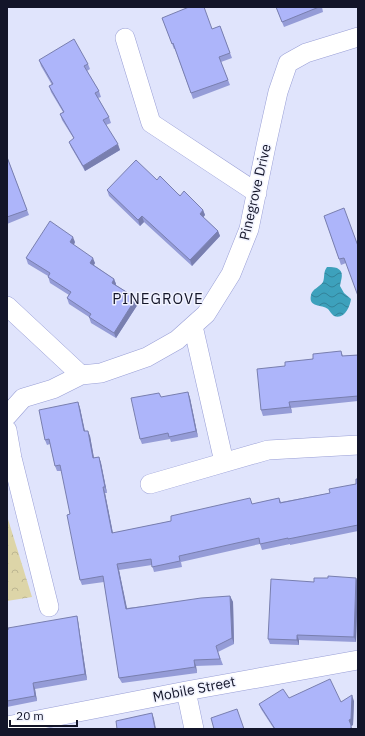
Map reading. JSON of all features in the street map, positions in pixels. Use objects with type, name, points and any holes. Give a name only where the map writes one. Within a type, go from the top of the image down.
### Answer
[{"type":"street","name":"Pinegrove Drive","points":[[81,375],[101,373],[147,357],[176,340],[206,314],[231,274],[249,229],[278,92],[288,63],[306,53],[358,37]]},
{"type":"street","points":[[125,38],[151,123],[257,193]]},
{"type":"street","points":[[7,306],[81,375],[53,389],[23,398],[7,416]]},
{"type":"street","points":[[193,326],[224,462]]},
{"type":"street","points":[[7,430],[12,458],[49,607]]},
{"type":"street","points":[[150,484],[268,450],[358,445]]},
{"type":"street","name":"Mobile Street","points":[[7,726],[186,691],[358,660]]},
{"type":"street","points":[[186,691],[194,729]]},
{"type":"green space","points":[[7,516],[32,597],[7,601]]},
{"type":"water","points":[[327,267],[337,268],[341,272],[342,276],[340,286],[344,293],[351,299],[346,312],[338,317],[334,316],[325,307],[313,304],[311,299],[313,291],[323,282]]},
{"type":"building","points":[[189,7],[204,7],[212,29],[220,26],[230,53],[219,57],[228,80],[191,93],[173,43],[172,44],[162,18]]},
{"type":"building","points":[[276,7],[319,7],[282,22]]},
{"type":"building","points":[[74,39],[88,64],[84,66],[99,91],[95,93],[109,117],[103,120],[118,144],[83,166],[69,142],[74,138],[60,114],[64,112],[49,86],[53,84],[39,60]]},
{"type":"building","points":[[7,157],[27,210],[7,217]]},
{"type":"building","points":[[136,160],[157,180],[160,176],[180,196],[184,191],[203,210],[200,214],[218,231],[190,260],[142,216],[138,220],[107,190]]},
{"type":"building","points":[[344,208],[358,246],[358,296],[344,258],[339,259],[324,216]]},
{"type":"building","points":[[50,221],[73,237],[70,242],[93,258],[90,263],[114,279],[112,283],[136,298],[114,333],[89,317],[91,314],[67,298],[71,292],[48,277],[50,273],[26,258]]},
{"type":"building","points":[[341,351],[342,356],[358,355],[358,396],[289,402],[290,407],[261,410],[257,369],[285,366],[285,362],[313,359],[313,354]]},
{"type":"building","points":[[188,392],[196,431],[169,437],[168,433],[140,439],[131,398],[159,393],[161,397]]},
{"type":"building","points":[[78,402],[84,431],[88,431],[93,458],[99,457],[112,533],[171,521],[171,516],[250,498],[252,504],[279,498],[280,503],[330,493],[329,489],[356,484],[356,479],[358,479],[358,525],[260,544],[259,538],[179,556],[180,561],[152,567],[151,559],[117,564],[126,609],[201,598],[230,596],[232,638],[216,646],[220,659],[194,660],[195,667],[119,678],[103,576],[80,580],[67,515],[70,514],[60,465],[55,466],[49,439],[45,440],[39,410]]},
{"type":"building","points":[[328,576],[356,578],[354,637],[297,635],[297,640],[268,639],[271,579],[314,582],[314,578],[328,578]]},
{"type":"building","points":[[77,616],[85,674],[33,683],[35,696],[7,701],[8,628]]},
{"type":"building","points":[[330,679],[341,702],[352,695],[351,719],[349,720],[351,729],[275,729],[259,704],[283,689],[289,698]]},
{"type":"building","points":[[237,709],[244,729],[214,729],[211,718]]},
{"type":"building","points":[[152,713],[155,729],[117,729],[116,721]]},
{"type":"district","name":"PINEGROVE","points":[[158,298]]}]
